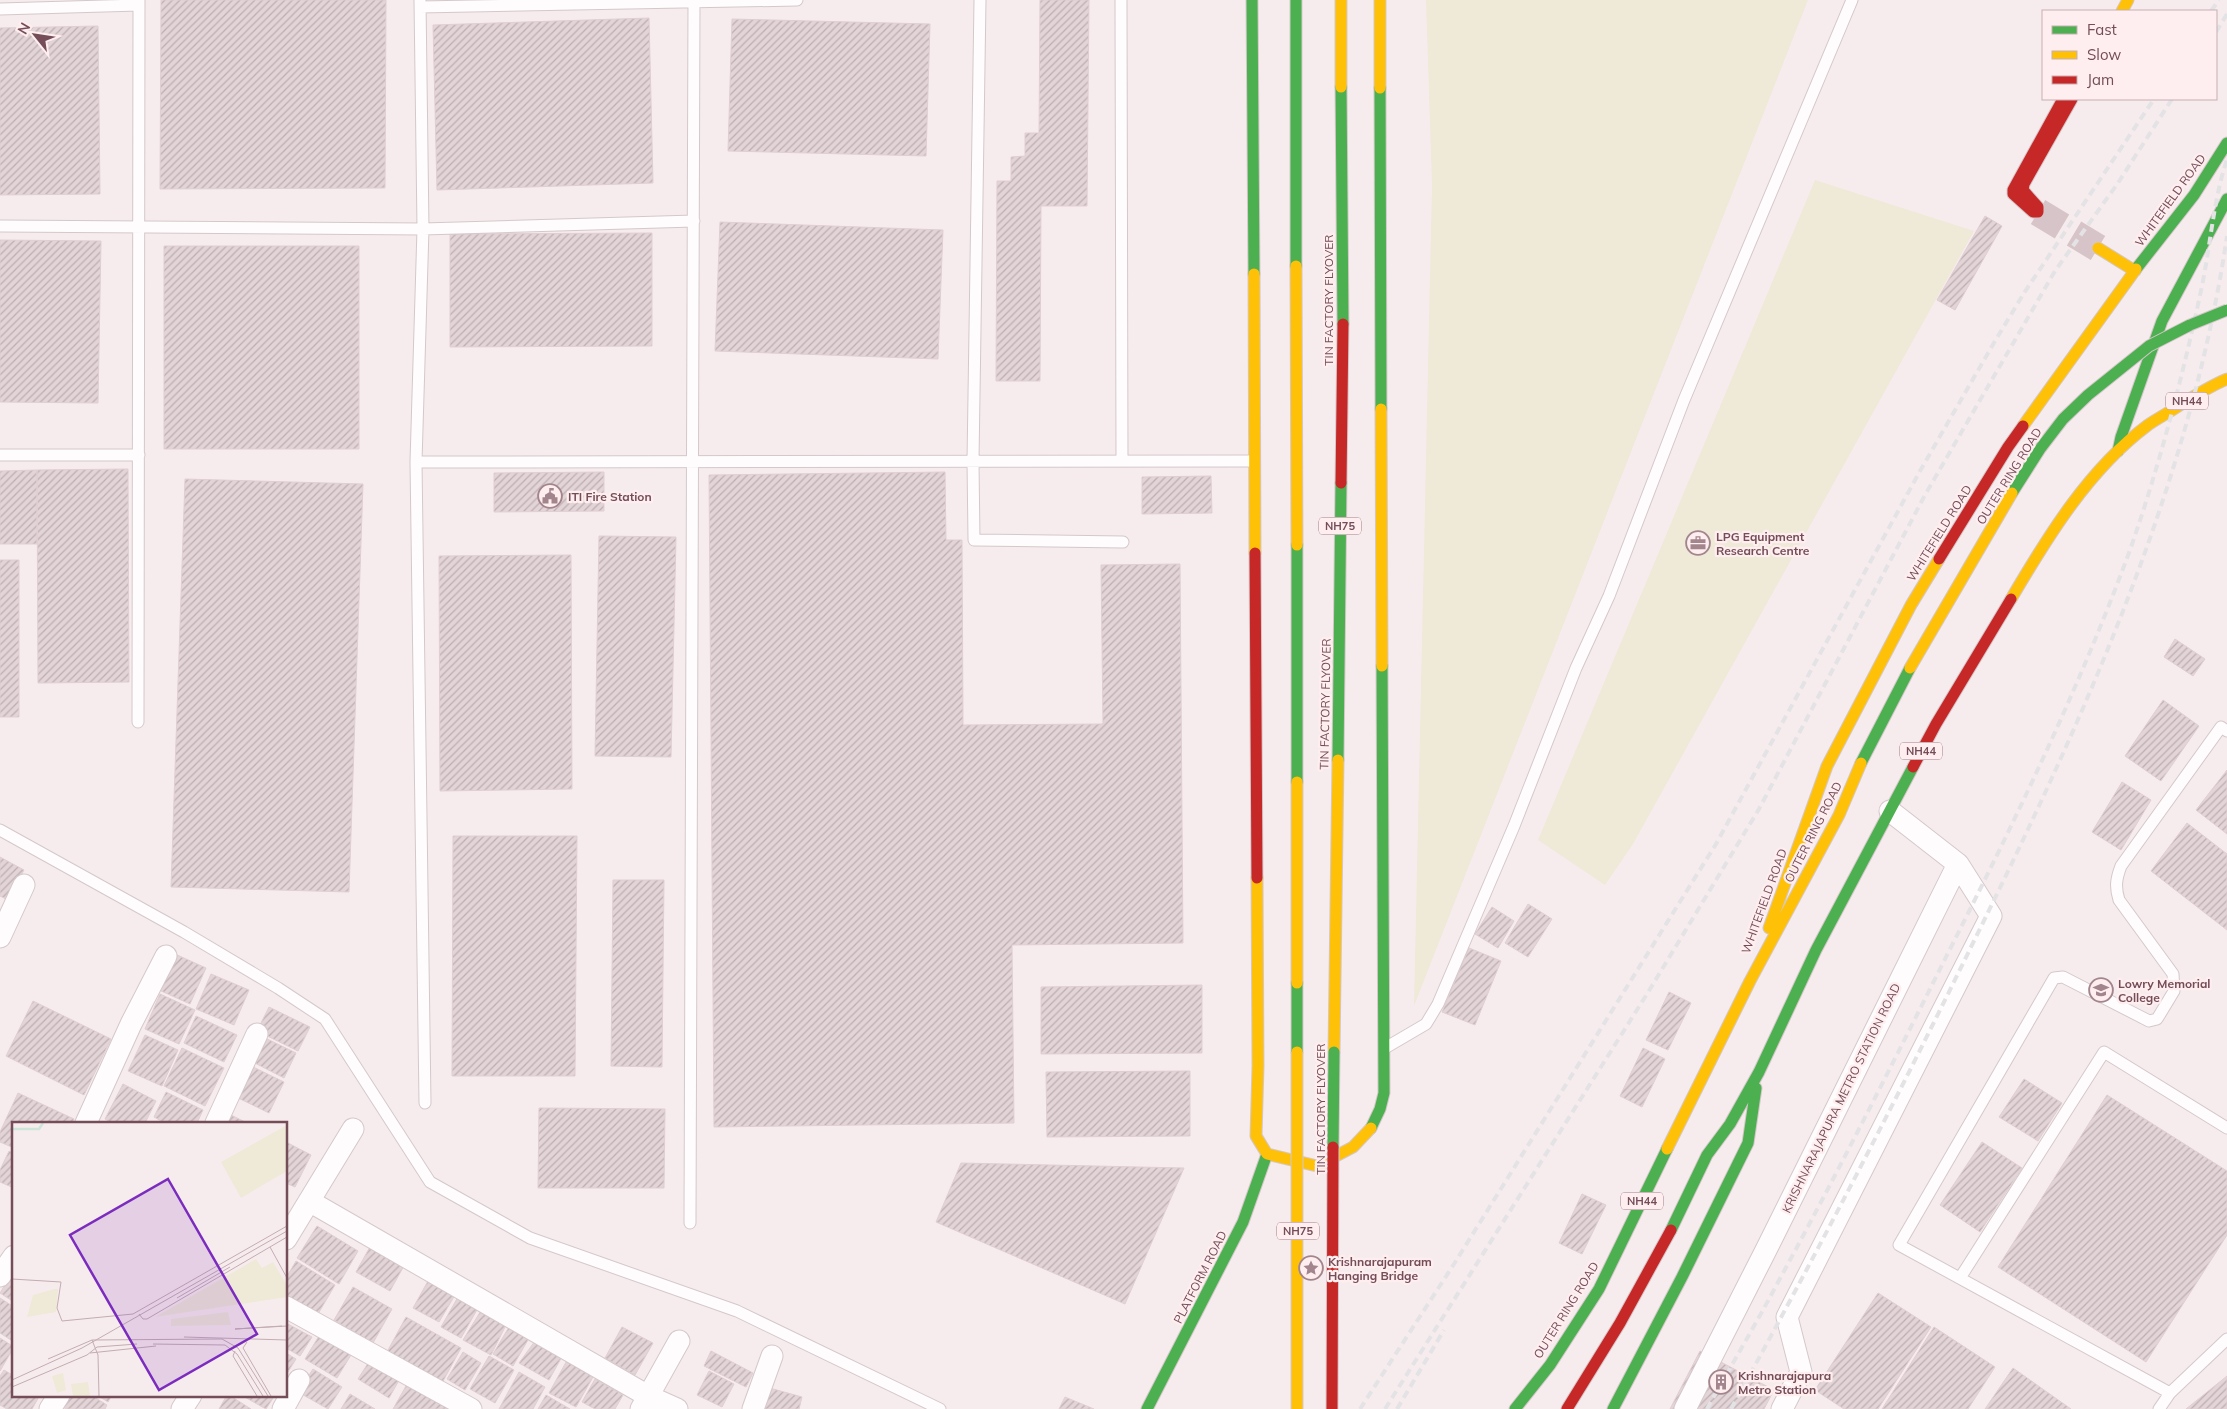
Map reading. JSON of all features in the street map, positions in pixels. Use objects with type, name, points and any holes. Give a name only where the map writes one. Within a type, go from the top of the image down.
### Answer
[{"type":"main road","points":[[1252,0],[1258,1066],[1256,1136],[1267,1154],[1317,1166],[1358,1144],[1373,1126],[1381,1107],[1384,1093],[1381,745],[1380,0]]},
{"type":"main road","name":"TIN FACTORY FLYOVER","points":[[1296,0],[1298,1409]]},
{"type":"main road","name":"TIN FACTORY FLYOVER","points":[[1332,1409],[1334,1052],[1343,350],[1341,0]]},
{"type":"main road","points":[[2062,100],[2013,190],[2013,194],[2033,212],[2038,212],[2038,207],[2023,190],[2024,184],[2071,100]]},
{"type":"main road","name":"WHITEFIELD ROAD","points":[[1750,981],[1827,766],[1911,605],[2008,447],[2134,271],[2194,195],[2227,142]]},
{"type":"main road","points":[[2118,451],[2121,437],[2162,321],[2227,199]]},
{"type":"main road","points":[[2098,248],[2134,271]]},
{"type":"main road","name":"OUTER RING ROAD","points":[[1515,1409],[1550,1364],[1599,1289],[1750,981],[1839,815],[1864,757],[1910,668],[2040,449],[2063,419],[2088,395],[2149,346],[2190,325],[2227,310]]},
{"type":"main road","name":"NH44","points":[[1566,1409],[1620,1323],[1660,1252],[1707,1155],[1730,1124],[1759,1072],[1816,950],[1936,724],[2034,560],[2076,499],[2118,451],[2148,425],[2212,385],[2227,379]]},
{"type":"main road","points":[[1613,1409],[1682,1277],[1748,1143],[1759,1072]]},
{"type":"main road","name":"PLATFORM ROAD","points":[[1147,1409],[1244,1222],[1267,1154]]},
{"type":"street","points":[[1782,1409],[1801,1372],[1787,1317],[1991,916],[1958,864],[1890,811]]},
{"type":"street","name":"KRISHNARAJAPURA METRO STATION ROAD","points":[[1685,1409],[1958,864]]},
{"type":"street","points":[[0,937],[24,885]]},
{"type":"street","points":[[86,1122],[131,1024],[166,956]]},
{"type":"street","points":[[216,1122],[257,1034]]},
{"type":"street","points":[[288,1236],[354,1128]]},
{"type":"street","points":[[309,1201],[644,1403],[677,1409]]},
{"type":"street","points":[[0,1276],[12,1259]]},
{"type":"street","points":[[288,1308],[472,1409]]},
{"type":"street","points":[[644,1403],[679,1341]]},
{"type":"street","points":[[753,1409],[772,1356]]},
{"type":"street","points":[[283,1409],[299,1380]]},
{"type":"street","points":[[50,1409],[58,1396]]},
{"type":"street","points":[[182,1409],[189,1396]]},
{"type":"lane","points":[[425,1103],[416,462],[423,229],[420,4],[797,0]]},
{"type":"lane","points":[[980,0],[973,461],[974,540],[1123,542]]},
{"type":"lane","points":[[1121,0],[1122,461]]},
{"type":"lane","points":[[1384,1048],[1426,1024],[1438,1004],[1514,826],[1576,668],[1609,596],[1688,391],[1852,0]]},
{"type":"lane","points":[[690,1223],[694,462],[694,1]]},
{"type":"lane","points":[[0,9],[139,2],[138,722]]},
{"type":"lane","points":[[0,226],[423,229],[694,221]]},
{"type":"lane","points":[[0,455],[139,455]]},
{"type":"lane","points":[[416,462],[1254,461]]},
{"type":"lane","points":[[2170,1393],[1898,1245],[2054,978],[2063,977],[2150,1021],[2157,1019],[2174,991],[2173,974],[2119,900],[2116,878],[2120,866],[2221,727],[2227,732]]},
{"type":"lane","points":[[0,830],[184,932],[278,988],[325,1019],[430,1182],[530,1238],[737,1311],[940,1409]]},
{"type":"lane","points":[[1960,1278],[2104,1052],[2227,1128]]},
{"type":"lane","points":[[2159,1409],[2170,1393],[2227,1339]]},
{"type":"shaded area","points":[[1426,0],[1808,0],[1414,1006],[1432,185]]},
{"type":"shaded area","points":[[1815,180],[1974,231],[1633,844],[1605,885],[1538,840]]},
{"type":"building","points":[[161,0],[386,0],[385,188],[160,189]]},
{"type":"building","points":[[1040,0],[1089,0],[1087,206],[1041,206],[1040,381],[996,381],[997,181],[1011,181],[1011,157],[1025,156],[1025,133],[1039,133]]},
{"type":"building","points":[[649,18],[653,183],[437,190],[433,25]]},
{"type":"building","points":[[732,19],[930,24],[926,156],[728,151]]},
{"type":"building","points":[[98,26],[100,194],[0,195],[0,28]]},
{"type":"building","points":[[1985,216],[2002,226],[1955,310],[1937,300]]},
{"type":"building","points":[[720,222],[943,230],[938,359],[715,351]]},
{"type":"building","points":[[652,233],[652,346],[450,347],[450,234]]},
{"type":"building","points":[[0,240],[101,241],[98,403],[0,402]]},
{"type":"building","points":[[164,246],[359,246],[359,449],[164,449]]},
{"type":"building","points":[[128,469],[129,682],[38,683],[37,470]]},
{"type":"building","points":[[37,470],[37,544],[0,544],[0,471]]},
{"type":"building","points":[[604,472],[604,511],[494,512],[494,473]]},
{"type":"building","points":[[945,472],[946,540],[962,540],[963,725],[1103,724],[1101,565],[1180,564],[1183,943],[1012,945],[1014,1123],[714,1127],[709,475]]},
{"type":"building","points":[[1211,476],[1212,513],[1142,514],[1142,477]]},
{"type":"building","points":[[185,479],[363,484],[349,892],[171,887]]},
{"type":"building","points":[[599,536],[676,537],[671,757],[595,756]]},
{"type":"building","points":[[571,555],[572,789],[440,791],[439,556]]},
{"type":"building","points":[[0,560],[19,560],[19,717],[0,717]]},
{"type":"building","points":[[2175,639],[2205,659],[2193,676],[2164,657]]},
{"type":"building","points":[[2163,700],[2199,726],[2161,781],[2125,756]]},
{"type":"building","points":[[2227,770],[2227,834],[2196,810]]},
{"type":"building","points":[[2122,782],[2151,800],[2121,850],[2092,832]]},
{"type":"building","points":[[2187,823],[2227,854],[2227,930],[2151,871]]},
{"type":"building","points":[[453,836],[577,836],[575,1076],[452,1076]]},
{"type":"building","points":[[0,857],[24,870],[8,900],[0,896]]},
{"type":"building","points":[[613,880],[664,880],[662,1067],[611,1066]]},
{"type":"building","points":[[1528,904],[1552,919],[1528,957],[1505,943]]},
{"type":"building","points":[[1492,907],[1514,921],[1498,948],[1475,934]]},
{"type":"building","points":[[1469,948],[1501,961],[1475,1025],[1442,1012]]},
{"type":"building","points":[[175,954],[206,968],[190,1004],[159,990]]},
{"type":"building","points":[[211,974],[249,990],[234,1025],[196,1009]]},
{"type":"building","points":[[1202,985],[1202,1053],[1041,1054],[1041,987]]},
{"type":"building","points":[[1669,992],[1691,1003],[1668,1050],[1646,1040]]},
{"type":"building","points":[[160,994],[195,1010],[179,1044],[145,1029]]},
{"type":"building","points":[[33,1001],[111,1039],[84,1095],[6,1056]]},
{"type":"building","points":[[269,1007],[310,1027],[298,1051],[257,1031]]},
{"type":"building","points":[[196,1016],[237,1035],[224,1062],[184,1043]]},
{"type":"building","points":[[145,1035],[178,1050],[162,1086],[128,1071]]},
{"type":"building","points":[[261,1036],[296,1053],[284,1078],[249,1060]]},
{"type":"building","points":[[182,1048],[224,1068],[205,1106],[164,1086]]},
{"type":"building","points":[[1643,1048],[1665,1059],[1642,1107],[1620,1096]]},
{"type":"building","points":[[247,1064],[284,1082],[269,1113],[232,1095]]},
{"type":"building","points":[[1190,1071],[1190,1136],[1047,1137],[1046,1072]]},
{"type":"building","points":[[2024,1079],[2062,1103],[2038,1141],[1999,1117]]},
{"type":"building","points":[[123,1084],[156,1101],[146,1122],[110,1122],[105,1119]]},
{"type":"building","points":[[166,1092],[203,1110],[197,1122],[163,1122],[154,1117]]},
{"type":"building","points":[[18,1093],[74,1119],[72,1122],[12,1122],[12,1147],[0,1142],[0,1132]]},
{"type":"building","points":[[2107,1095],[2227,1171],[2227,1235],[2146,1362],[1998,1267]]},
{"type":"building","points":[[539,1108],[665,1109],[664,1188],[538,1188]]},
{"type":"building","points":[[229,1114],[245,1122],[225,1122]]},
{"type":"building","points":[[1982,1142],[2022,1168],[1980,1232],[1940,1205]]},
{"type":"building","points":[[288,1143],[311,1155],[295,1187],[288,1184]]},
{"type":"building","points":[[9,1151],[12,1153],[12,1187],[0,1182],[0,1170]]},
{"type":"building","points":[[961,1163],[1184,1168],[1125,1304],[936,1222]]},
{"type":"building","points":[[1582,1194],[1606,1205],[1582,1254],[1559,1243]]},
{"type":"building","points":[[317,1226],[358,1251],[339,1284],[297,1258]]},
{"type":"building","points":[[371,1245],[405,1264],[390,1291],[356,1272]]},
{"type":"building","points":[[296,1261],[335,1285],[315,1319],[288,1302],[288,1275]]},
{"type":"building","points":[[12,1273],[12,1301],[0,1293]]},
{"type":"building","points":[[428,1281],[455,1295],[439,1322],[413,1308]]},
{"type":"building","points":[[353,1287],[392,1309],[373,1343],[334,1320]]},
{"type":"building","points":[[1878,1293],[1931,1327],[1878,1409],[1844,1409],[1815,1390]]},
{"type":"building","points":[[458,1297],[478,1308],[461,1338],[441,1327]]},
{"type":"building","points":[[0,1298],[12,1306],[12,1341],[0,1333]]},
{"type":"building","points":[[482,1309],[506,1325],[491,1355],[463,1340]]},
{"type":"building","points":[[406,1317],[461,1348],[442,1383],[387,1352]]},
{"type":"building","points":[[512,1322],[532,1333],[513,1366],[493,1354]]},
{"type":"building","points":[[288,1324],[312,1337],[300,1356],[288,1349]]},
{"type":"building","points":[[622,1327],[653,1343],[635,1375],[605,1358]]},
{"type":"building","points":[[1934,1327],[1995,1367],[1968,1409],[1882,1409]]},
{"type":"building","points":[[322,1331],[354,1350],[337,1378],[305,1359]]},
{"type":"building","points":[[0,1338],[12,1346],[12,1350],[0,1371]]},
{"type":"building","points":[[535,1341],[564,1353],[549,1380],[519,1363]]},
{"type":"building","points":[[711,1351],[753,1373],[746,1387],[704,1366]]},
{"type":"building","name":"Krishnarajapura Metro Station","points":[[1700,1351],[1774,1390],[1764,1409],[1670,1409]]},
{"type":"building","points":[[463,1352],[481,1363],[465,1390],[447,1379]]},
{"type":"building","points":[[288,1354],[296,1359],[288,1372]]},
{"type":"building","points":[[570,1355],[597,1370],[576,1407],[549,1393]]},
{"type":"building","points":[[489,1356],[514,1370],[495,1403],[470,1389]]},
{"type":"building","points":[[372,1357],[402,1375],[389,1398],[358,1379]]},
{"type":"building","points":[[2013,1368],[2071,1409],[1985,1409]]},
{"type":"building","points":[[313,1369],[342,1387],[328,1409],[298,1392]]},
{"type":"building","points":[[4,1370],[12,1375],[12,1396],[39,1396],[32,1409],[7,1409],[0,1405],[0,1376]]},
{"type":"building","points":[[709,1371],[734,1384],[722,1407],[697,1395]]},
{"type":"building","points":[[519,1372],[545,1387],[533,1409],[499,1409]]},
{"type":"building","points":[[2227,1376],[2227,1409],[2186,1409]]},
{"type":"building","points":[[410,1379],[449,1409],[393,1409]]},
{"type":"building","points":[[595,1379],[623,1395],[615,1409],[595,1409],[582,1402]]},
{"type":"building","points":[[766,1387],[802,1397],[799,1409],[760,1409]]},
{"type":"building","points":[[350,1394],[375,1409],[341,1409]]},
{"type":"building","points":[[546,1395],[570,1409],[538,1409]]},
{"type":"building","points":[[70,1396],[93,1396],[107,1405],[105,1409],[66,1409],[63,1407]]},
{"type":"building","points":[[99,1396],[111,1396],[108,1402]]},
{"type":"building","points":[[226,1396],[231,1396],[251,1409],[219,1409]]},
{"type":"building","points":[[243,1396],[274,1396],[266,1409]]},
{"type":"building","points":[[1065,1397],[1094,1409],[1059,1409]]},
{"type":"tunnel","points":[[2038,212],[2098,248]]},
{"type":"railway","points":[[2212,10],[2219,0]]},
{"type":"railway","points":[[2217,30],[2227,14]]},
{"type":"railway","points":[[1360,1409],[1454,1264],[1716,844],[1920,471],[1995,341],[2024,293],[2153,100]]},
{"type":"railway","points":[[1385,1409],[1647,994],[1759,809],[1925,495],[2055,271],[2118,183],[2171,100]]},
{"type":"railway","points":[[1707,1409],[1799,1243],[1906,1038],[2045,755],[2089,653],[2130,550],[2161,452],[2195,319],[2218,191],[2227,159]]},
{"type":"railway","points":[[1731,1409],[1884,1122],[2012,862],[2053,776],[2091,689],[2127,601],[2159,512],[2187,421],[2210,329],[2227,236]]},
{"type":"railway","points":[[1397,1409],[1444,1330]]},
{"type":"traffic: fast","points":[[1252,0],[1254,274]]},
{"type":"traffic: fast","points":[[1296,0],[1296,266]]},
{"type":"traffic: fast","points":[[1341,87],[1343,324]]},
{"type":"traffic: fast","points":[[1380,88],[1381,409]]},
{"type":"traffic: fast","points":[[2136,269],[2194,195],[2227,143]]},
{"type":"traffic: fast","points":[[2118,451],[2121,437],[2162,321],[2227,199]]},
{"type":"traffic: fast","points":[[2012,493],[2040,449],[2063,419],[2088,395],[2149,346],[2190,325],[2227,310]]},
{"type":"traffic: fast","points":[[1338,760],[1341,483]]},
{"type":"traffic: fast","points":[[1297,545],[1297,782]]},
{"type":"traffic: fast","points":[[1371,1128],[1380,1109],[1384,1093],[1382,666]]},
{"type":"traffic: fast","points":[[1861,763],[1910,668]]},
{"type":"traffic: fast","points":[[1671,1230],[1707,1155],[1730,1124],[1759,1072],[1816,950],[1913,767]]},
{"type":"traffic: fast","points":[[1297,983],[1297,1052]]},
{"type":"traffic: fast","points":[[1333,1147],[1334,1052]]},
{"type":"traffic: fast","points":[[1613,1409],[1682,1277],[1748,1143],[1756,1088]]},
{"type":"traffic: fast","points":[[1515,1409],[1550,1365],[1599,1289],[1667,1149]]},
{"type":"traffic: fast","points":[[1147,1409],[1243,1222],[1267,1154]]},
{"type":"traffic: slow","points":[[1341,0],[1341,87]]},
{"type":"traffic: slow","points":[[1380,0],[1380,88]]},
{"type":"traffic: slow","points":[[2123,10],[2128,0]]},
{"type":"traffic: slow","points":[[2098,248],[2135,271]]},
{"type":"traffic: slow","points":[[1296,266],[1297,545]]},
{"type":"traffic: slow","points":[[2023,426],[2136,269]]},
{"type":"traffic: slow","points":[[1254,274],[1255,553]]},
{"type":"traffic: slow","points":[[2011,599],[2071,505],[2107,462],[2148,425],[2203,391],[2227,379]]},
{"type":"traffic: slow","points":[[1381,409],[1382,666]]},
{"type":"traffic: slow","points":[[1910,668],[2012,493]]},
{"type":"traffic: slow","points":[[1769,928],[1827,766],[1911,605],[1939,559]]},
{"type":"traffic: slow","points":[[1334,1052],[1338,760]]},
{"type":"traffic: slow","points":[[1667,1149],[1750,981],[1839,815],[1861,763]]},
{"type":"traffic: slow","points":[[1297,782],[1297,983]]},
{"type":"traffic: slow","points":[[1257,878],[1258,1066],[1256,1136],[1267,1154],[1317,1166],[1353,1147],[1371,1128]]},
{"type":"traffic: slow","points":[[1297,1052],[1297,1409]]},
{"type":"traffic: jam","points":[[2062,100],[2013,190],[2013,194],[2033,212],[2038,212],[2038,207],[2023,190],[2024,184],[2071,100]]},
{"type":"traffic: jam","points":[[1341,483],[1343,324]]},
{"type":"traffic: jam","points":[[1939,559],[2023,426]]},
{"type":"traffic: jam","points":[[1255,553],[1257,878]]},
{"type":"traffic: jam","points":[[1913,767],[1936,724],[2011,599]]},
{"type":"traffic: jam","points":[[1332,1409],[1333,1147]]},
{"type":"traffic: jam","points":[[1567,1409],[1620,1323],[1671,1230]]},
{"type":"place","name":"ITI Fire Station","points":[[550,496]]},
{"type":"place","name":"LPG Equipment Research Centre","points":[[1698,543]]},
{"type":"place","name":"Lowry Memorial College","points":[[2101,990]]},
{"type":"place","name":"Krishnarajapuram Hanging Bridge","points":[[1311,1268]]},
{"type":"place","name":"Krishnarajapura Metro Station","points":[[1721,1382]]}]
